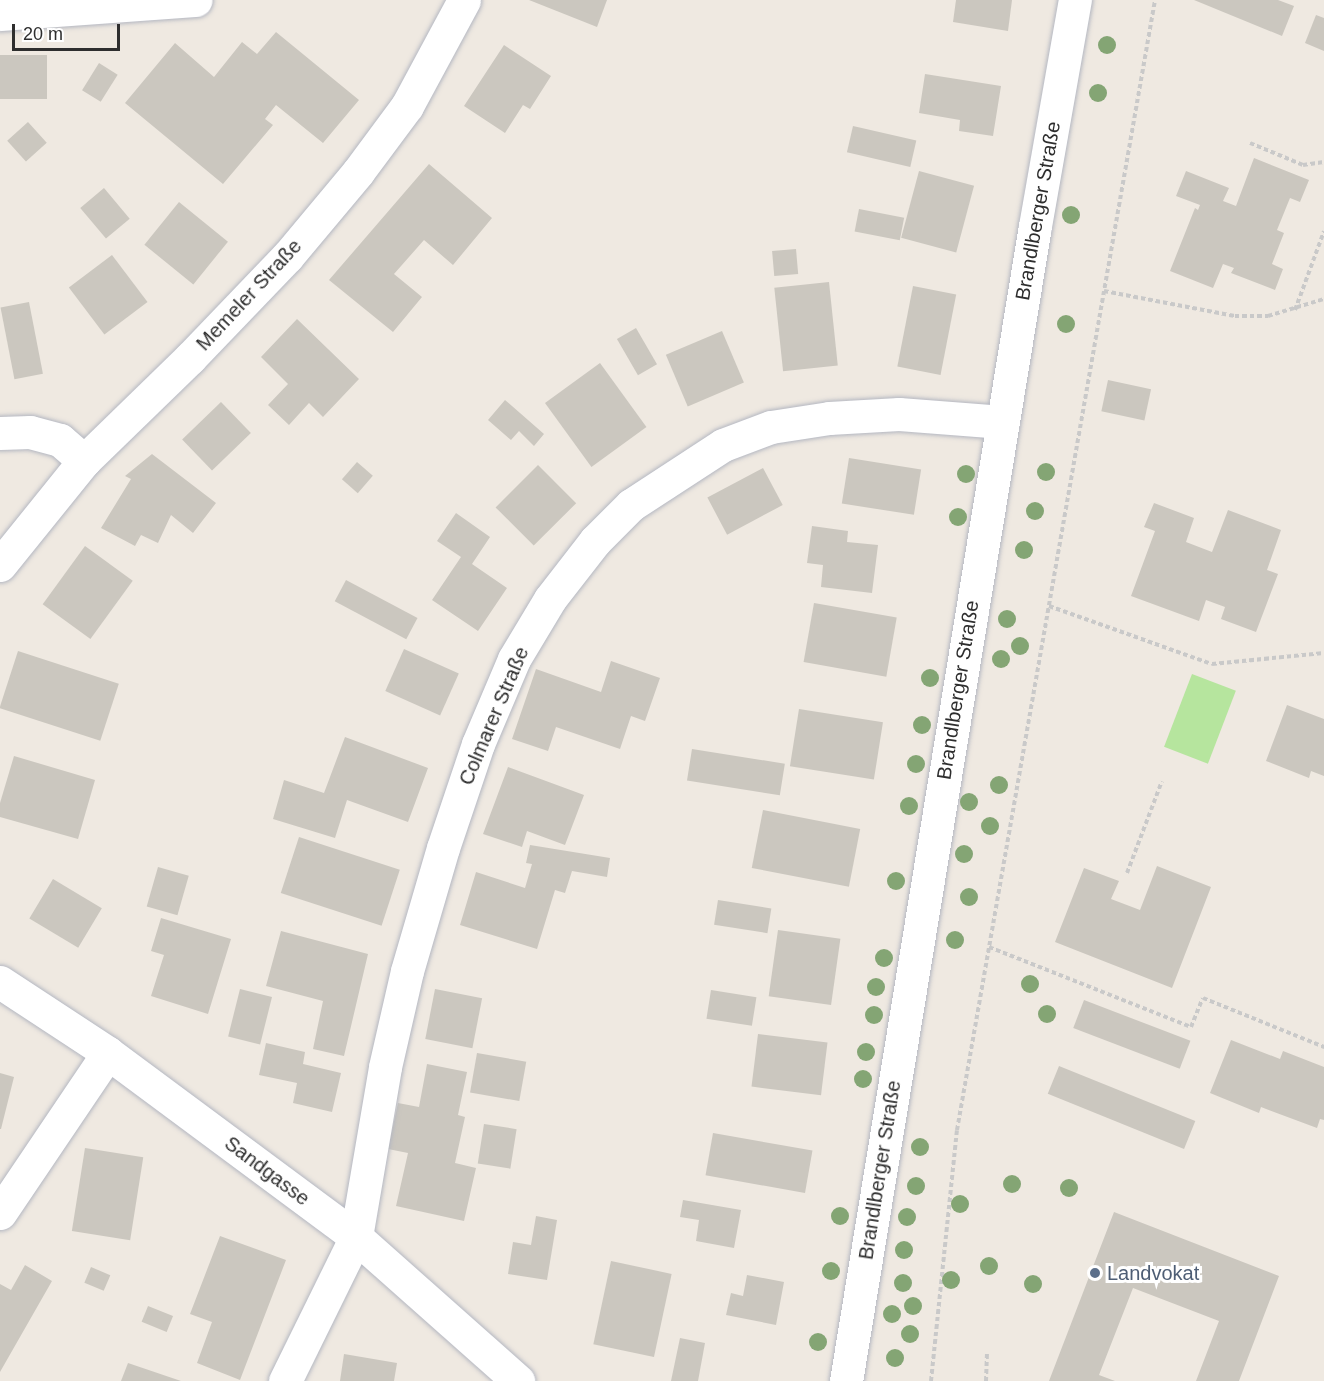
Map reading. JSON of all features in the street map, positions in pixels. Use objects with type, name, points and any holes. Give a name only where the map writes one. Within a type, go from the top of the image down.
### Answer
[{"type":"street","points":[[0,14],[196,0]]},
{"type":"street","name":"Memeler Straße","points":[[0,565],[84,461],[255,291],[358,172],[407,106],[464,0]]},
{"type":"street","name":"Brandlberger Straße","points":[[846,1381],[1003,422],[1075,0]]},
{"type":"street","name":"Colmarer Straße","points":[[285,1381],[356,1237],[385,1067],[407,970],[443,848],[478,744],[514,659],[550,598],[632,505],[675,473],[723,445],[771,427],[829,418],[899,414],[1003,422]]},
{"type":"street","points":[[0,433],[30,432],[60,440],[84,461]]},
{"type":"street","name":"Sandgasse","points":[[0,982],[108,1053],[356,1237],[518,1381]]},
{"type":"street","points":[[0,1213],[108,1053]]},
{"type":"path","points":[[932,1381],[957,1130],[1155,0]]},
{"type":"path","points":[[1250,143],[1303,165],[1324,162]]},
{"type":"path","points":[[1295,311],[1324,231]]},
{"type":"path","points":[[1104,291],[1235,316],[1268,316],[1295,311],[1324,299]]},
{"type":"path","points":[[1049,606],[1212,664],[1324,653]]},
{"type":"path","points":[[1127,873],[1161,781]]},
{"type":"path","points":[[989,946],[1191,1028],[1203,998],[1324,1047]]},
{"type":"path","points":[[986,1381],[987,1351]]},
{"type":"green space","points":[[1192,674],[1236,691],[1208,764],[1164,747]]},
{"type":"building","points":[[529,0],[607,0],[597,27]]},
{"type":"building","points":[[956,0],[1012,0],[1008,31],[953,22]]},
{"type":"building","points":[[1194,0],[1278,0],[1294,6],[1282,36]]},
{"type":"building","points":[[1316,15],[1324,18],[1324,51],[1305,43]]},
{"type":"building","points":[[276,32],[359,100],[323,143],[276,105],[265,119],[273,125],[223,184],[125,103],[175,43],[214,77],[242,42],[257,54]]},
{"type":"building","points":[[504,45],[551,76],[530,109],[523,105],[505,133],[464,106]]},
{"type":"building","points":[[0,55],[47,55],[47,99],[0,99]]},
{"type":"building","points":[[99,63],[118,75],[101,102],[82,90]]},
{"type":"building","points":[[925,74],[1001,86],[993,136],[959,131],[960,120],[919,113]]},
{"type":"building","points":[[28,122],[47,143],[26,162],[7,141]]},
{"type":"building","points":[[853,126],[916,141],[910,167],[847,152]]},
{"type":"building","points":[[1254,158],[1309,180],[1300,202],[1290,198],[1277,230],[1284,233],[1272,264],[1283,269],[1275,290],[1231,273],[1234,268],[1223,264],[1213,288],[1170,271],[1195,208],[1198,210],[1200,205],[1176,196],[1186,171],[1229,188],[1223,201],[1236,206]]},
{"type":"building","points":[[429,164],[492,218],[453,265],[424,240],[394,274],[422,297],[393,332],[329,280]]},
{"type":"building","points":[[919,171],[974,186],[956,252],[901,238]]},
{"type":"building","points":[[104,188],[130,219],[106,239],[80,208]]},
{"type":"building","points":[[179,202],[228,242],[193,284],[144,245]]},
{"type":"building","points":[[859,209],[904,218],[900,240],[855,232]]},
{"type":"building","points":[[796,249],[798,274],[774,276],[772,251]]},
{"type":"building","points":[[112,255],[148,302],[104,335],[69,287]]},
{"type":"building","points":[[829,282],[838,366],[783,371],[774,288]]},
{"type":"building","points":[[913,286],[956,294],[941,375],[897,366]]},
{"type":"building","points":[[29,302],[43,374],[14,379],[1,308]]},
{"type":"building","points":[[297,319],[359,379],[323,417],[309,403],[289,425],[268,405],[288,384],[261,357]]},
{"type":"building","points":[[636,328],[657,364],[638,375],[617,339]]},
{"type":"building","points":[[722,331],[744,383],[688,406],[666,355]]},
{"type":"building","points":[[600,363],[646,427],[591,467],[545,403]]},
{"type":"building","points":[[1108,380],[1151,389],[1144,420],[1101,411]]},
{"type":"building","points":[[505,400],[544,434],[534,446],[519,431],[511,440],[488,420]]},
{"type":"building","points":[[221,402],[251,433],[212,470],[182,440]]},
{"type":"building","points":[[152,454],[216,503],[193,533],[171,515],[158,543],[141,535],[135,546],[101,528],[131,479],[125,476]]},
{"type":"building","points":[[849,458],[921,469],[914,515],[842,503]]},
{"type":"building","points":[[357,462],[373,476],[358,493],[342,479]]},
{"type":"building","points":[[538,465],[576,503],[534,546],[496,507]]},
{"type":"building","points":[[763,468],[783,505],[727,535],[707,498]]},
{"type":"building","points":[[1154,503],[1194,518],[1186,542],[1212,552],[1228,510],[1281,530],[1267,570],[1278,574],[1256,632],[1221,619],[1225,607],[1206,600],[1199,621],[1131,596],[1155,531],[1144,527]]},
{"type":"building","points":[[456,513],[490,537],[472,564],[507,588],[478,631],[432,600],[461,557],[437,541]]},
{"type":"building","points":[[812,526],[848,531],[847,542],[878,545],[872,593],[821,587],[823,565],[807,563]]},
{"type":"building","points":[[85,546],[133,581],[90,639],[43,604]]},
{"type":"building","points":[[346,580],[418,618],[406,639],[335,601]]},
{"type":"building","points":[[814,603],[897,618],[886,677],[804,662]]},
{"type":"building","points":[[404,649],[459,673],[440,715],[385,691]]},
{"type":"building","points":[[18,651],[119,684],[100,741],[0,708]]},
{"type":"building","points":[[611,661],[660,678],[645,721],[631,716],[620,749],[556,727],[548,751],[512,739],[536,669],[601,692]]},
{"type":"building","points":[[1287,705],[1324,719],[1324,776],[1311,771],[1309,778],[1266,761]]},
{"type":"building","points":[[799,709],[883,722],[874,780],[790,766]]},
{"type":"building","points":[[345,737],[428,768],[408,822],[347,800],[335,838],[273,819],[284,780],[324,793]]},
{"type":"building","points":[[692,749],[785,764],[780,795],[687,781]]},
{"type":"building","points":[[14,756],[95,780],[78,839],[0,817],[0,803]]},
{"type":"building","points":[[508,767],[584,795],[565,845],[527,831],[522,847],[483,834]]},
{"type":"building","points":[[763,810],[860,829],[849,887],[752,868]]},
{"type":"building","points":[[299,837],[400,870],[382,926],[281,893]]},
{"type":"building","points":[[530,845],[610,858],[607,877],[572,871],[565,893],[555,890],[537,949],[460,925],[476,872],[525,888],[532,864],[526,863]]},
{"type":"building","points":[[1157,866],[1211,887],[1172,988],[1055,942],[1084,868],[1119,881],[1111,899],[1140,910]]},
{"type":"building","points":[[158,867],[189,876],[177,915],[147,906]]},
{"type":"building","points":[[53,879],[102,908],[78,948],[29,918]]},
{"type":"building","points":[[718,900],[771,908],[767,933],[714,925]]},
{"type":"building","points":[[161,918],[231,939],[208,1014],[151,996],[164,955],[151,951]]},
{"type":"building","points":[[778,930],[840,939],[831,1005],[769,996]]},
{"type":"building","points":[[281,931],[368,954],[344,1056],[313,1049],[323,1001],[266,986]]},
{"type":"building","points":[[240,989],[272,997],[260,1045],[228,1037]]},
{"type":"building","points":[[435,989],[482,998],[472,1048],[425,1039]]},
{"type":"building","points":[[711,990],[756,997],[752,1026],[706,1019]]},
{"type":"building","points":[[1084,1000],[1190,1041],[1180,1069],[1073,1028]]},
{"type":"building","points":[[758,1034],[827,1043],[821,1095],[752,1087]]},
{"type":"building","points":[[1231,1040],[1280,1059],[1283,1051],[1324,1067],[1324,1120],[1320,1119],[1317,1128],[1261,1107],[1259,1113],[1210,1093]]},
{"type":"building","points":[[266,1043],[305,1052],[303,1064],[341,1073],[332,1112],[293,1103],[297,1083],[259,1075]]},
{"type":"building","points":[[477,1053],[526,1062],[519,1101],[470,1092]]},
{"type":"building","points":[[427,1064],[467,1072],[458,1115],[465,1117],[455,1163],[476,1168],[464,1221],[396,1206],[408,1153],[388,1149],[398,1103],[419,1107]]},
{"type":"building","points":[[1059,1066],[1195,1121],[1184,1149],[1048,1094]]},
{"type":"building","points":[[0,1073],[14,1077],[1,1129],[0,1129]]},
{"type":"building","points":[[484,1124],[517,1129],[510,1169],[478,1164]]},
{"type":"building","points":[[713,1133],[812,1151],[805,1193],[706,1175]]},
{"type":"building","points":[[85,1148],[143,1157],[130,1240],[72,1231]]},
{"type":"building","points":[[683,1200],[741,1210],[734,1248],[696,1241],[699,1220],[680,1217]]},
{"type":"building","points":[[1114,1212],[1279,1276],[1239,1381],[1196,1381],[1219,1321],[1133,1288],[1099,1375],[1115,1381],[1049,1381]]},
{"type":"building","points":[[536,1216],[557,1220],[547,1280],[508,1274],[513,1242],[531,1245]]},
{"type":"building","points":[[220,1236],[286,1260],[240,1380],[197,1363],[212,1322],[190,1314]]},
{"type":"building","points":[[611,1261],[672,1274],[654,1357],[593,1344]]},
{"type":"building","points":[[25,1265],[52,1281],[0,1372],[0,1284],[11,1290]]},
{"type":"building","points":[[91,1267],[110,1275],[104,1291],[84,1283]]},
{"type":"building","points":[[747,1275],[784,1282],[776,1325],[726,1315],[731,1293],[743,1296]]},
{"type":"building","points":[[148,1306],[173,1316],[167,1332],[142,1322]]},
{"type":"building","points":[[680,1338],[705,1343],[698,1381],[671,1381]]},
{"type":"building","points":[[344,1354],[397,1363],[394,1381],[340,1381]]},
{"type":"building","points":[[128,1363],[181,1381],[121,1381]]},
{"type":"place","name":"Landvokat","points":[[1095,1273]]}]
